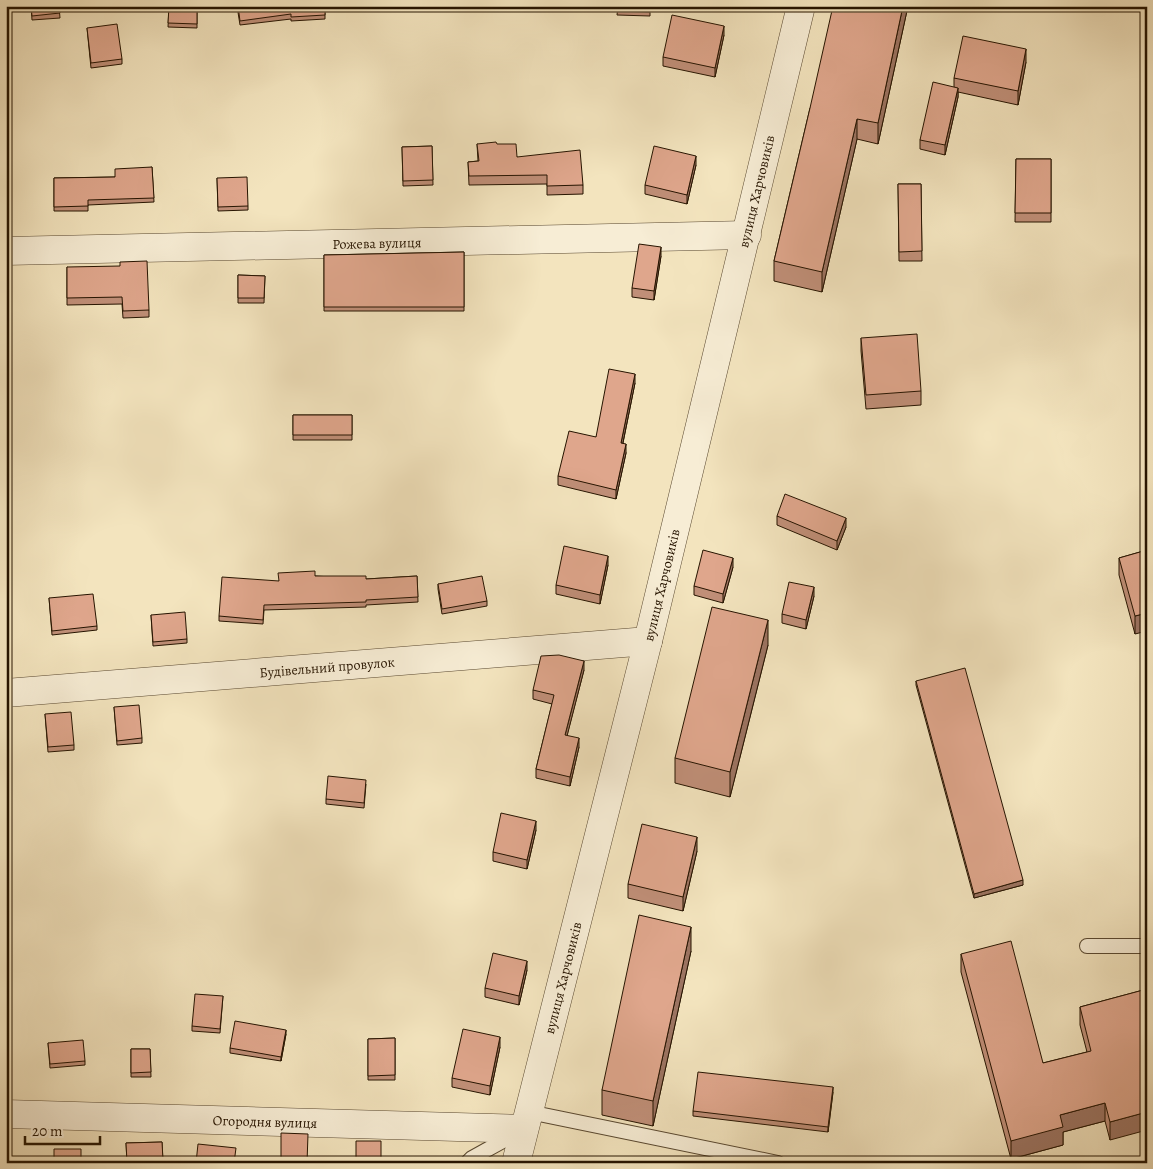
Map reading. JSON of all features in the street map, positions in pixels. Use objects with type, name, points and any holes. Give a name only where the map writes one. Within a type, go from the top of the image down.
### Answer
[{"type":"street","name":"вулиця Харчовиків","points":[[516,1163],[648,641],[801,6]]},
{"type":"street","name":"Рожева вулиця","points":[[6,251],[747,235]]},
{"type":"street","name":"Будівельний провулок","points":[[6,693],[648,641]]},
{"type":"street","name":"Огородня вулиця","points":[[6,1114],[526,1121]]},
{"type":"lane","points":[[1087,946],[1147,946]]},
{"type":"lane","points":[[467,1163],[526,1121],[778,1163]]},
{"type":"building","points":[[31,6],[59,6],[60,13],[32,16]]},
{"type":"building","points":[[169,6],[197,6],[197,24],[168,23]]},
{"type":"building","points":[[238,6],[325,6],[325,15],[291,17],[291,14],[240,21]]},
{"type":"building","points":[[618,6],[650,6],[650,12],[617,11]]},
{"type":"building","points":[[833,6],[903,6],[878,123],[857,119],[822,272],[774,261]]},
{"type":"building","points":[[672,15],[724,26],[715,68],[663,57]]},
{"type":"building","points":[[117,24],[122,59],[91,63],[87,28]]},
{"type":"building","points":[[963,36],[1026,49],[1018,91],[954,78]]},
{"type":"building","points":[[933,82],[958,88],[945,145],[920,140]]},
{"type":"building","points":[[496,142],[497,144],[516,144],[517,157],[580,150],[583,185],[547,186],[547,175],[469,176],[468,162],[479,161],[477,144]]},
{"type":"building","points":[[432,146],[433,180],[403,181],[402,147]]},
{"type":"building","points":[[654,146],[696,156],[687,195],[645,185]]},
{"type":"building","points":[[1016,159],[1051,159],[1051,213],[1015,213]]},
{"type":"building","points":[[152,167],[154,198],[88,200],[88,206],[54,207],[54,178],[115,177],[115,169]]},
{"type":"building","points":[[247,177],[248,206],[218,207],[217,178]]},
{"type":"building","points":[[898,184],[921,184],[922,251],[899,252]]},
{"type":"building","points":[[639,244],[661,247],[654,291],[632,288]]},
{"type":"building","points":[[464,252],[464,307],[324,307],[324,255]]},
{"type":"building","points":[[147,261],[149,310],[123,311],[122,297],[67,298],[67,267],[120,266],[120,262]]},
{"type":"building","points":[[238,275],[265,276],[264,298],[238,298]]},
{"type":"building","points":[[917,334],[921,391],[866,395],[861,338]]},
{"type":"building","points":[[609,369],[635,374],[621,443],[626,444],[616,490],[558,476],[569,431],[596,437]]},
{"type":"building","points":[[293,415],[352,415],[352,435],[293,435]]},
{"type":"building","points":[[785,494],[846,518],[837,541],[777,516]]},
{"type":"building","points":[[564,546],[608,556],[600,595],[556,585]]},
{"type":"building","points":[[703,550],[733,558],[723,594],[694,586]]},
{"type":"building","points":[[1147,550],[1147,613],[1135,616],[1119,558]]},
{"type":"building","points":[[315,571],[315,576],[366,576],[366,579],[417,576],[418,597],[366,600],[366,602],[264,605],[263,620],[219,616],[222,577],[279,581],[278,573]]},
{"type":"building","points":[[482,576],[487,601],[442,609],[438,584]]},
{"type":"building","points":[[789,582],[814,587],[806,620],[782,614]]},
{"type":"building","points":[[93,594],[97,626],[52,631],[49,598]]},
{"type":"building","points":[[712,607],[768,620],[730,772],[675,758]]},
{"type":"building","points":[[185,612],[187,639],[153,642],[151,615]]},
{"type":"building","points":[[559,655],[584,661],[565,735],[579,738],[570,777],[536,769],[554,695],[533,690],[541,656]]},
{"type":"building","points":[[965,668],[1023,880],[974,894],[916,681]]},
{"type":"building","points":[[139,705],[142,738],[117,741],[114,707]]},
{"type":"building","points":[[71,712],[74,745],[48,747],[45,714]]},
{"type":"building","points":[[328,776],[366,780],[364,803],[326,799]]},
{"type":"building","points":[[501,813],[536,821],[527,860],[493,852]]},
{"type":"building","points":[[642,824],[697,837],[683,897],[628,884]]},
{"type":"building","points":[[639,915],[691,927],[653,1101],[602,1090]]},
{"type":"building","points":[[1011,941],[1043,1063],[1091,1051],[1080,1007],[1147,989],[1147,1112],[1110,1122],[1105,1103],[1060,1115],[1063,1127],[1011,1141],[961,954]]},
{"type":"building","points":[[493,953],[527,961],[519,996],[485,988]]},
{"type":"building","points":[[195,994],[223,996],[220,1029],[192,1026]]},
{"type":"building","points":[[235,1021],[286,1030],[281,1057],[230,1048]]},
{"type":"building","points":[[463,1029],[500,1037],[490,1086],[452,1078]]},
{"type":"building","points":[[395,1038],[395,1075],[368,1076],[368,1039]]},
{"type":"building","points":[[83,1040],[85,1061],[50,1064],[48,1043]]},
{"type":"building","points":[[131,1049],[150,1049],[151,1072],[131,1073]]},
{"type":"building","points":[[698,1072],[833,1087],[828,1127],[693,1111]]},
{"type":"building","points":[[281,1133],[308,1134],[307,1163],[281,1163]]},
{"type":"building","points":[[356,1141],[381,1141],[381,1163],[356,1163]]},
{"type":"building","points":[[162,1142],[163,1160],[127,1162],[126,1143]]},
{"type":"building","points":[[198,1144],[236,1148],[234,1163],[196,1163]]},
{"type":"building","points":[[54,1149],[81,1149],[81,1163],[54,1163]]}]
